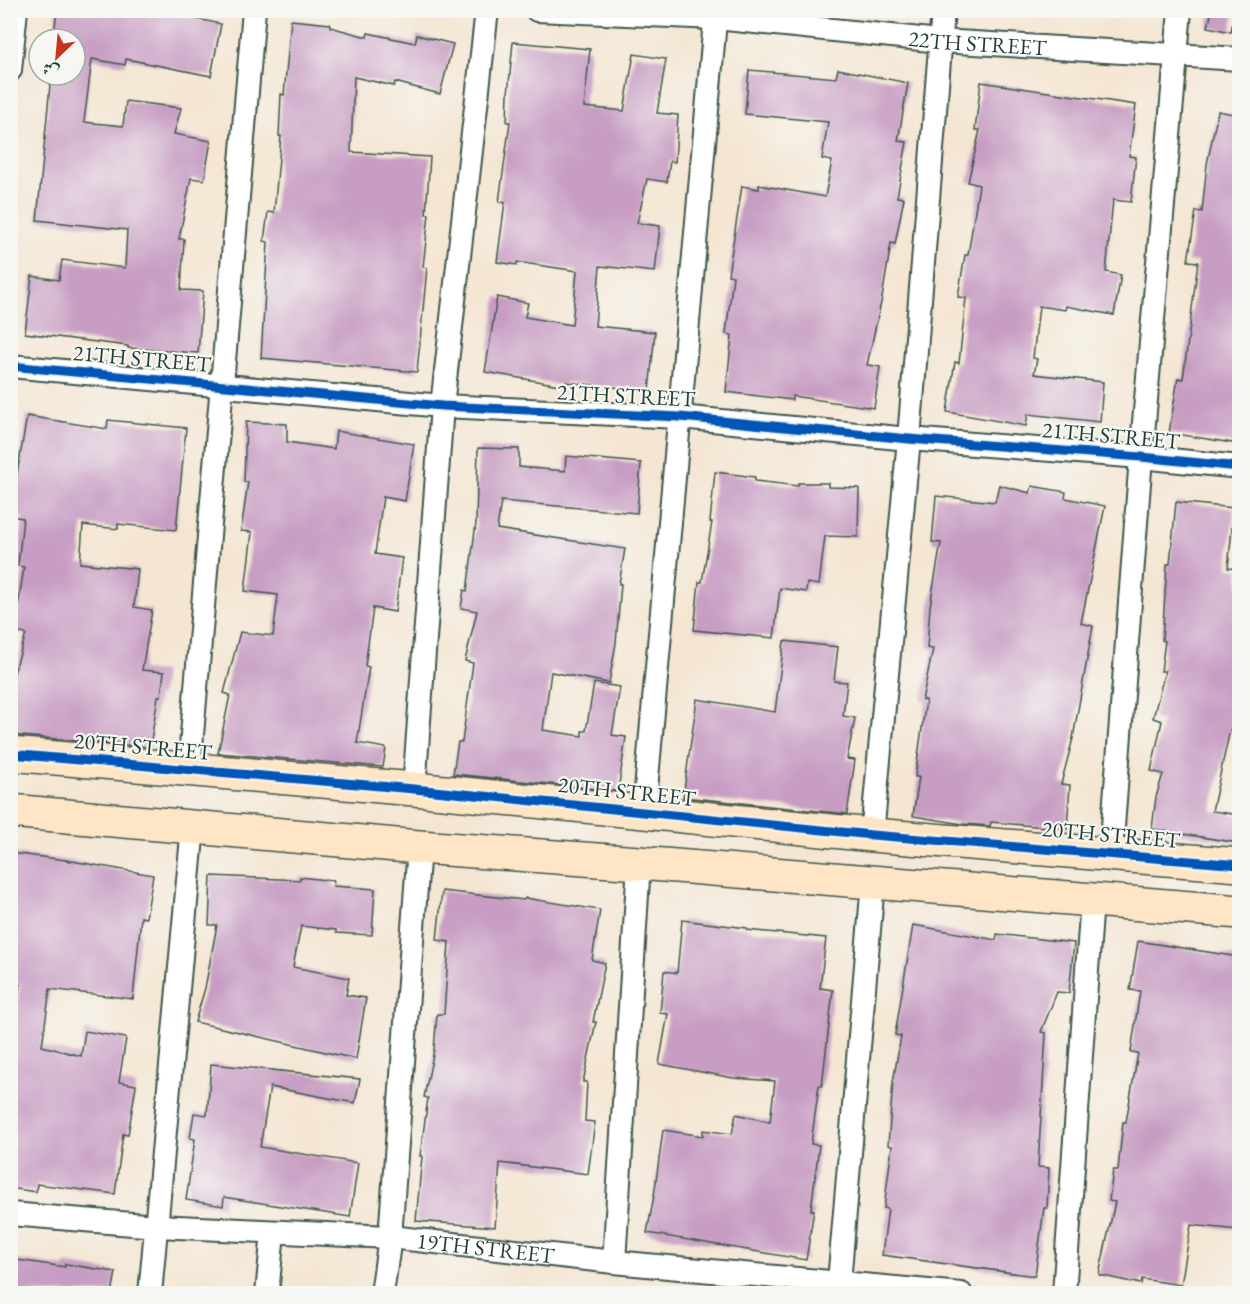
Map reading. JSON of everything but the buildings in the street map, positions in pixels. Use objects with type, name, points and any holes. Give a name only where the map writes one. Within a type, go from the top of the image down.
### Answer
[{"type":"street","points":[[10,69],[16,10]]},
{"type":"street","points":[[189,770],[254,10]]},
{"type":"street","points":[[414,789],[442,406],[487,10]]},
{"type":"street","name":"22TH STREET","points":[[537,10],[716,14],[940,40],[1239,60]]},
{"type":"street","points":[[872,835],[909,439],[943,10]]},
{"type":"street","points":[[1111,853],[1141,456],[1180,10]]},
{"type":"street","points":[[644,812],[716,14]]},
{"type":"street","name":"21TH STREET","points":[[10,366],[442,406],[680,417],[909,439],[1141,456],[1239,467]]},
{"type":"street","name":"20TH STREET","points":[[10,754],[414,789],[872,835],[1239,865]]},
{"type":"street","points":[[10,811],[419,847],[1239,912]]},
{"type":"street","points":[[150,1293],[193,826]]},
{"type":"street","points":[[382,1293],[390,1238],[419,847]]},
{"type":"street","points":[[614,1262],[639,863]]},
{"type":"street","points":[[838,1288],[873,883]]},
{"type":"street","points":[[1064,1293],[1092,900]]},
{"type":"street","name":"19TH STREET","points":[[10,1214],[157,1226],[390,1238],[838,1288],[961,1293]]},
{"type":"street","points":[[267,1293],[273,1232]]},
{"type":"cycle path","points":[[10,366],[442,406],[680,417],[1240,467]]},
{"type":"cycle path","points":[[10,754],[414,789],[872,835],[1240,865]]}]
